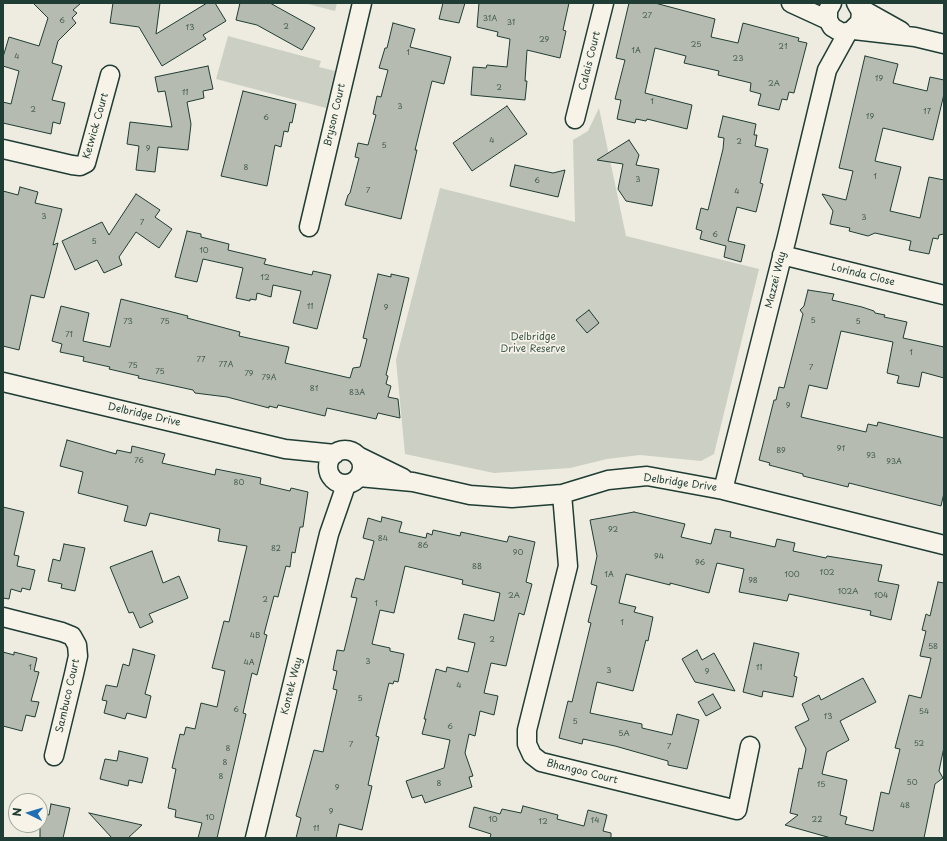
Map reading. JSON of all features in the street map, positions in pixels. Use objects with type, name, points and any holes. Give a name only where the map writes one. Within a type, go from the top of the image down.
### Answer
[{"type":"street","name":"Bryson Court","points":[[309,227],[362,3]]},
{"type":"street","name":"Calais Court","points":[[575,119],[604,3]]},
{"type":"street","points":[[791,3],[828,22],[836,31],[915,37],[944,44]]},
{"type":"street","name":"Mazzei Way","points":[[723,490],[827,70],[828,10],[832,3]]},
{"type":"street","points":[[858,5],[890,26],[915,37]]},
{"type":"street","name":"Mazzei Way","points":[[827,70],[861,17],[858,5]]},
{"type":"street","name":"Ketwick Court","points":[[3,149],[72,165],[80,166],[86,163],[110,75]]},
{"type":"street","name":"Lorinda Close","points":[[782,255],[944,295]]},
{"type":"street","name":"Delbridge Drive","points":[[3,382],[285,449],[340,473],[413,482],[470,495],[512,498],[562,494],[608,480],[647,476],[723,490],[944,545]]},
{"type":"street","name":"Delbridge Drive","points":[[340,473],[339,451],[349,450],[358,456],[413,482]]},
{"type":"street","name":"Kontek Way","points":[[256,838],[329,534],[340,473]]},
{"type":"street","name":"Bhangoo Court","points":[[562,494],[568,566],[527,730],[527,744],[532,755],[541,762],[737,810],[750,746]]},
{"type":"street","name":"Sambuco Court","points":[[3,617],[62,632],[72,636],[77,645],[78,656],[54,756]]},
{"type":"green space","points":[[304,3],[337,3],[335,11]]},
{"type":"green space","points":[[228,36],[321,61],[319,67],[335,71],[326,108],[216,79]]},
{"type":"green space","name":"Delbridge Drive Reserve","points":[[599,108],[626,236],[759,269],[714,454],[701,461],[640,455],[607,459],[570,468],[494,473],[405,454],[396,360],[440,188],[575,222],[573,140],[588,131]]},
{"type":"building","points":[[33,3],[81,3],[73,10],[77,13],[72,18],[76,23],[58,41],[52,63],[62,66],[52,100],[65,103],[60,124],[53,122],[51,134],[3,123],[3,102],[11,104],[19,71],[3,66],[3,57],[9,37],[39,46],[48,18]]},
{"type":"building","points":[[113,3],[160,3],[156,34],[207,3],[215,3],[226,21],[203,35],[206,39],[162,66],[139,27],[110,23]]},
{"type":"building","points":[[240,3],[270,3],[315,28],[302,50],[257,25],[236,20]]},
{"type":"building","points":[[443,3],[465,3],[459,23],[439,19]]},
{"type":"building","points":[[479,3],[569,3],[563,30],[566,31],[560,58],[527,50],[525,81],[527,81],[525,100],[471,95],[473,67],[486,68],[487,65],[507,67],[510,39],[497,36],[498,32],[477,27]]},
{"type":"building","points":[[629,3],[655,3],[715,19],[711,37],[738,43],[743,23],[799,38],[798,41],[807,43],[794,93],[789,92],[787,100],[782,99],[779,110],[758,105],[761,94],[750,91],[751,83],[718,75],[719,71],[684,63],[686,56],[655,48],[645,93],[692,105],[687,129],[647,119],[646,121],[636,119],[635,123],[617,119],[621,100],[615,99],[625,60],[616,58]]},
{"type":"building","points":[[393,23],[415,29],[410,47],[451,57],[444,84],[432,81],[415,150],[417,150],[401,219],[345,205],[350,193],[359,158],[355,157],[358,143],[368,145],[376,115],[373,114],[377,96],[381,97],[388,70],[379,68],[385,48],[387,48]]},
{"type":"building","points":[[865,56],[898,64],[893,83],[927,91],[930,77],[944,80],[944,94],[933,140],[883,128],[875,161],[901,167],[890,211],[920,218],[929,177],[944,180],[944,234],[939,235],[938,239],[933,238],[929,254],[909,250],[911,241],[875,233],[868,236],[849,231],[850,228],[830,224],[833,211],[822,194],[846,200],[853,171],[839,168]]},
{"type":"building","points":[[208,66],[213,89],[203,91],[204,98],[187,102],[191,124],[188,150],[158,147],[155,172],[136,170],[139,146],[127,144],[130,122],[172,127],[165,91],[158,92],[155,77]]},
{"type":"building","points":[[243,91],[296,104],[292,123],[290,122],[288,132],[284,131],[281,147],[275,145],[267,186],[221,176]]},
{"type":"building","points":[[507,106],[527,134],[472,171],[453,143]]},
{"type":"building","points":[[723,116],[756,124],[754,135],[757,135],[755,146],[768,149],[760,183],[763,184],[756,212],[737,207],[728,241],[745,245],[741,262],[724,257],[726,246],[700,239],[702,231],[696,229],[701,208],[708,210],[723,149],[724,138],[718,137]]},
{"type":"building","points":[[629,140],[639,155],[636,165],[659,169],[652,206],[626,201],[618,189],[623,164],[597,160]]},
{"type":"building","points":[[515,165],[553,173],[565,170],[558,197],[510,186]]},
{"type":"building","points":[[20,187],[38,192],[35,203],[62,209],[53,245],[58,243],[44,298],[31,295],[19,350],[3,346],[3,191],[18,195]]},
{"type":"building","points":[[136,194],[160,210],[155,217],[172,229],[159,248],[136,232],[119,257],[122,265],[104,273],[97,260],[75,270],[62,241],[102,222],[109,235]]},
{"type":"building","points":[[187,231],[201,234],[201,237],[229,244],[228,250],[266,259],[264,264],[312,275],[313,271],[331,275],[317,329],[293,323],[301,291],[273,285],[271,297],[257,293],[256,300],[250,299],[250,301],[236,298],[243,268],[203,259],[197,282],[175,277]]},
{"type":"building","points":[[378,274],[391,277],[391,274],[409,278],[386,375],[388,376],[386,384],[391,386],[388,397],[398,399],[400,418],[378,413],[376,419],[327,408],[325,416],[278,405],[277,408],[269,406],[269,408],[227,397],[195,393],[193,390],[138,378],[139,376],[109,369],[110,367],[83,361],[84,357],[60,352],[62,344],[52,341],[61,306],[89,313],[83,341],[110,347],[121,299],[188,316],[187,318],[240,332],[239,336],[289,347],[285,363],[350,378],[353,368],[360,367],[367,339],[363,338]]},
{"type":"building","points":[[808,290],[834,294],[832,300],[862,307],[874,311],[875,313],[885,315],[884,317],[907,322],[903,338],[944,347],[944,378],[922,372],[919,387],[897,383],[899,376],[887,373],[893,342],[841,331],[827,389],[809,385],[801,417],[866,432],[868,424],[877,426],[878,422],[944,438],[944,493],[941,506],[849,483],[848,487],[803,476],[803,474],[769,465],[770,463],[759,460],[774,400],[776,400],[779,387],[784,388],[803,314],[800,310],[804,306]]},
{"type":"building","points":[[589,310],[599,323],[587,333],[576,320]]},
{"type":"building","points":[[67,440],[116,454],[117,450],[131,453],[132,446],[165,454],[162,463],[215,475],[216,469],[261,478],[260,484],[290,491],[291,488],[308,492],[303,527],[300,527],[295,553],[292,552],[290,567],[286,566],[278,597],[274,596],[264,634],[267,635],[257,675],[252,673],[243,713],[246,714],[217,838],[198,838],[202,823],[175,817],[176,810],[168,808],[176,769],[172,768],[180,734],[184,735],[186,727],[195,729],[201,703],[217,707],[225,671],[212,668],[224,621],[229,622],[247,546],[218,541],[220,529],[150,513],[146,526],[124,521],[128,506],[78,493],[83,472],[60,466]]},
{"type":"building","points":[[3,507],[24,512],[14,555],[19,556],[17,566],[35,570],[30,590],[22,588],[21,592],[11,589],[9,599],[3,598]]},
{"type":"building","points":[[634,512],[685,524],[681,537],[711,544],[715,529],[731,532],[730,537],[775,547],[777,539],[795,543],[793,551],[826,558],[827,556],[882,565],[878,581],[899,585],[891,620],[870,615],[871,611],[789,594],[787,601],[739,592],[744,569],[717,563],[709,593],[626,574],[619,603],[636,607],[634,612],[653,617],[648,641],[646,640],[633,691],[597,682],[590,713],[642,724],[642,728],[672,735],[677,714],[699,720],[687,769],[668,765],[668,761],[615,746],[583,739],[582,744],[559,738],[568,701],[572,702],[591,623],[588,622],[597,586],[591,584],[597,556],[590,520]]},
{"type":"building","points":[[382,517],[402,522],[399,532],[426,538],[427,533],[432,535],[433,530],[460,536],[461,532],[507,542],[509,536],[535,542],[526,582],[532,584],[524,615],[519,613],[506,666],[491,663],[484,693],[498,696],[494,715],[480,711],[475,736],[469,734],[465,753],[473,776],[469,777],[472,787],[425,803],[422,795],[412,798],[406,781],[444,768],[450,740],[422,734],[426,719],[424,719],[436,669],[446,672],[447,667],[468,672],[475,643],[458,639],[464,614],[494,621],[500,593],[462,584],[463,580],[405,566],[394,613],[380,610],[372,644],[390,648],[390,651],[404,654],[398,682],[394,681],[393,684],[389,683],[376,736],[379,737],[368,785],[372,786],[362,830],[339,824],[336,838],[296,838],[301,818],[296,816],[314,750],[323,752],[337,690],[333,689],[337,671],[333,670],[337,650],[344,651],[357,598],[351,597],[356,578],[364,580],[374,541],[363,538],[368,518],[381,522]]},
{"type":"building","points":[[64,544],[85,548],[75,591],[61,588],[62,584],[48,581],[53,559],[60,561]]},
{"type":"building","points":[[152,551],[163,583],[179,576],[188,598],[149,614],[153,622],[140,628],[133,612],[129,613],[110,567]]},
{"type":"building","points":[[938,582],[944,583],[944,747],[939,771],[943,778],[935,784],[924,838],[831,838],[785,825],[798,815],[790,813],[799,768],[802,769],[806,749],[795,727],[809,720],[802,704],[819,695],[821,700],[863,678],[876,702],[840,721],[849,740],[827,752],[822,774],[847,780],[840,815],[847,817],[845,824],[873,831],[881,792],[889,794],[900,749],[895,748],[909,695],[921,698],[931,658],[920,656],[926,631],[922,630],[926,614],[930,616]]},
{"type":"building","points":[[754,643],[799,653],[794,676],[797,677],[793,697],[763,691],[762,697],[743,692]]},
{"type":"building","points":[[133,649],[155,655],[145,694],[151,696],[146,718],[127,713],[125,719],[104,713],[107,701],[102,700],[106,685],[117,687],[123,664],[129,666]]},
{"type":"building","points":[[697,650],[702,660],[714,653],[735,691],[695,682],[682,659]]},
{"type":"building","points":[[3,652],[14,655],[14,652],[37,658],[34,671],[39,672],[31,701],[39,702],[35,717],[26,715],[22,731],[3,726]]},
{"type":"building","points":[[713,694],[721,708],[706,716],[698,702]]},
{"type":"building","points":[[119,751],[148,758],[142,783],[129,780],[128,786],[100,779],[105,759],[117,761]]},
{"type":"building","points":[[51,804],[70,808],[63,838],[40,838],[40,833],[48,833]]},
{"type":"building","points":[[523,806],[558,815],[557,819],[584,826],[588,810],[607,815],[603,831],[611,833],[611,838],[490,838],[491,834],[469,827],[474,807],[500,814],[502,809],[521,813]]},
{"type":"building","points":[[89,813],[142,825],[128,838],[112,838]]}]
